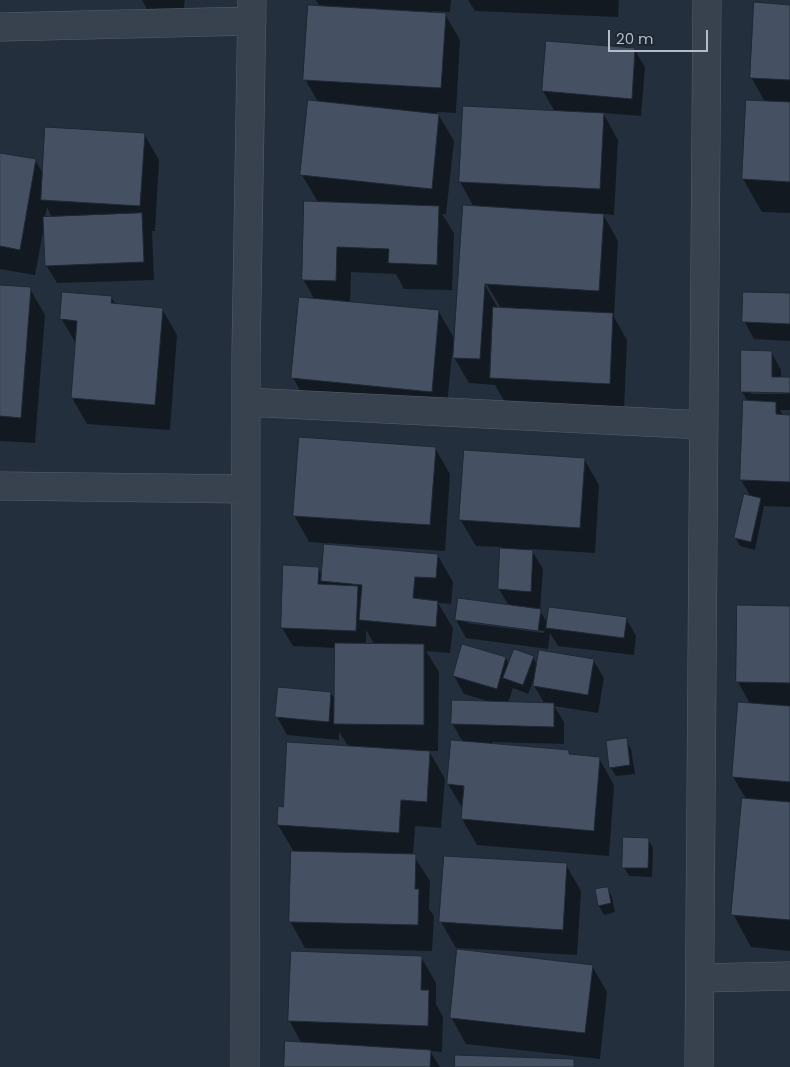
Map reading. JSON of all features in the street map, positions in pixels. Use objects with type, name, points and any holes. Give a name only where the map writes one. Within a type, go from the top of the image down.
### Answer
[{"type":"street","points":[[699,1067],[707,0]]},
{"type":"street","points":[[0,27],[252,10],[246,402],[244,1067]]},
{"type":"street","points":[[246,402],[704,425]]},
{"type":"street","points":[[0,486],[246,489]]},
{"type":"street","points":[[700,978],[790,976]]},
{"type":"building","points":[[754,2],[790,5],[790,80],[750,78]]},
{"type":"building","points":[[308,5],[446,13],[441,88],[303,80]]},
{"type":"building","points":[[546,41],[635,48],[632,99],[542,91]]},
{"type":"building","points":[[308,100],[439,114],[432,189],[300,175]]},
{"type":"building","points":[[746,100],[790,102],[790,182],[742,179]]},
{"type":"building","points":[[463,106],[604,113],[600,189],[459,182]]},
{"type":"building","points":[[45,127],[145,133],[140,206],[41,200]]},
{"type":"building","points":[[0,153],[36,159],[20,250],[0,246]]},
{"type":"building","points":[[304,201],[439,206],[437,265],[388,263],[389,249],[337,247],[336,281],[302,280]]},
{"type":"building","points":[[463,205],[604,214],[599,291],[485,284],[480,359],[453,358]]},
{"type":"building","points":[[142,213],[144,262],[45,266],[43,217]]},
{"type":"building","points":[[0,285],[31,287],[21,418],[0,416]]},
{"type":"building","points":[[62,292],[112,296],[111,303],[163,308],[155,405],[71,398],[77,321],[60,319]]},
{"type":"building","points":[[743,292],[790,293],[790,324],[742,322]]},
{"type":"building","points":[[299,297],[439,310],[432,392],[291,378]]},
{"type":"building","points":[[493,307],[613,313],[610,384],[490,378]]},
{"type":"building","points":[[741,350],[772,351],[772,377],[790,377],[790,393],[741,392]]},
{"type":"building","points":[[743,400],[776,402],[776,414],[790,415],[790,482],[740,480]]},
{"type":"building","points":[[299,437],[436,447],[430,525],[293,516]]},
{"type":"building","points":[[464,450],[585,458],[580,528],[459,520]]},
{"type":"building","points":[[744,494],[761,498],[751,542],[734,538]]},
{"type":"building","points":[[324,544],[438,554],[436,578],[415,577],[413,598],[438,601],[436,627],[359,620],[362,585],[321,581]]},
{"type":"building","points":[[500,548],[533,550],[531,592],[498,589]]},
{"type":"building","points":[[283,565],[319,567],[318,584],[358,586],[356,631],[281,628]]},
{"type":"building","points":[[458,598],[541,609],[538,631],[455,620]]},
{"type":"building","points":[[737,605],[790,606],[790,683],[736,682]]},
{"type":"building","points":[[549,607],[627,617],[624,638],[546,628]]},
{"type":"building","points":[[335,643],[424,644],[424,725],[334,724]]},
{"type":"building","points":[[462,644],[506,657],[497,689],[453,676]]},
{"type":"building","points":[[514,649],[534,656],[523,685],[503,678]]},
{"type":"building","points":[[539,650],[594,659],[588,695],[533,686]]},
{"type":"building","points":[[278,687],[331,692],[329,722],[275,717]]},
{"type":"building","points":[[452,700],[554,703],[554,727],[451,724]]},
{"type":"building","points":[[738,702],[790,706],[790,782],[732,777]]},
{"type":"building","points":[[627,738],[630,765],[609,768],[606,741]]},
{"type":"building","points":[[451,740],[569,750],[569,754],[600,757],[594,831],[461,819],[464,786],[447,784]]},
{"type":"building","points":[[287,742],[430,751],[427,802],[401,800],[399,833],[277,825],[278,806],[283,807]]},
{"type":"building","points":[[742,798],[790,802],[790,920],[731,915]]},
{"type":"building","points":[[623,837],[649,838],[648,868],[622,868]]},
{"type":"building","points":[[291,851],[416,854],[415,889],[419,889],[418,925],[289,922]]},
{"type":"building","points":[[444,856],[567,863],[563,930],[439,922]]},
{"type":"building","points":[[608,887],[611,903],[598,906],[595,889]]},
{"type":"building","points":[[457,949],[593,965],[585,1033],[450,1018]]},
{"type":"building","points":[[291,951],[422,956],[421,990],[429,990],[428,1026],[288,1021]]},
{"type":"building","points":[[285,1041],[431,1050],[430,1067],[284,1067]]},
{"type":"building","points":[[455,1055],[574,1059],[574,1067],[455,1067]]}]
